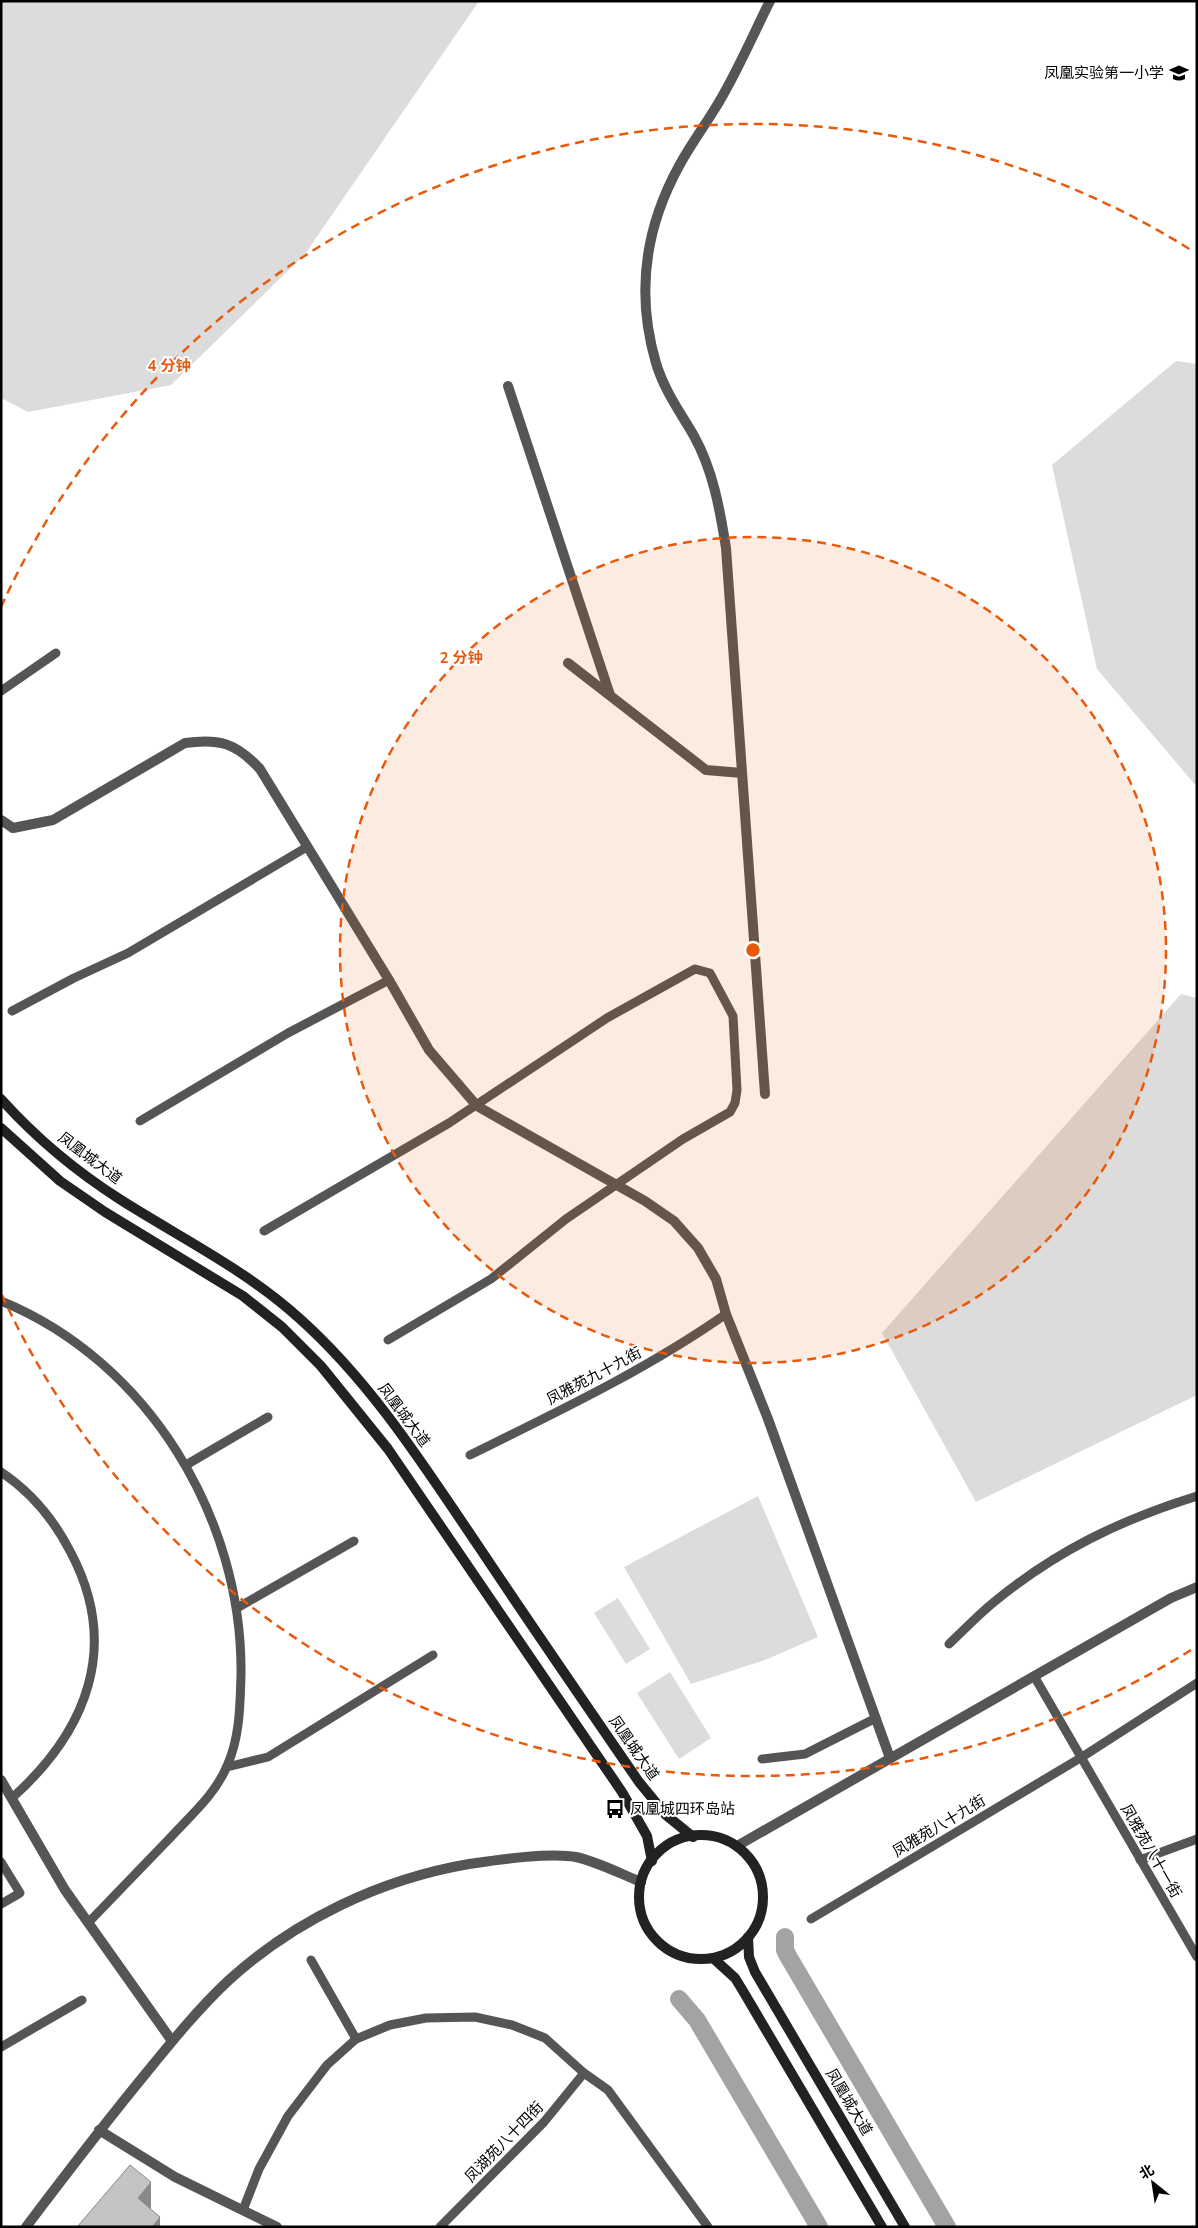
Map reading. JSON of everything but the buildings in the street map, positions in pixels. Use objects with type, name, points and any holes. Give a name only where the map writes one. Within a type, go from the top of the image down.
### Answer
[{"type":"main road","name":"凤凰城大道","points":[[1,1099],[42,1140],[120,1199],[239,1271],[274,1296],[335,1354],[382,1408],[413,1451],[639,1782],[666,1815],[692,1836]]},
{"type":"main road","points":[[1,1128],[60,1181],[105,1212],[243,1296],[282,1327],[321,1366],[403,1470],[622,1792],[647,1836],[652,1861]]},
{"type":"main road","points":[[692,1836],[716,1837],[737,1846],[752,1860],[762,1879],[764,1900],[760,1920],[748,1937],[727,1954],[713,1958],[686,1957],[672,1953],[656,1941],[644,1923],[639,1903],[641,1882],[652,1861],[659,1851],[669,1844],[692,1836]]},
{"type":"main road","name":"凤凰城大道","points":[[748,1937],[749,1958],[755,1972],[905,2227]]},
{"type":"main road","points":[[713,1958],[735,1978],[744,1991],[882,2227]]},
{"type":"street","points":[[765,1094],[726,548],[720,509],[709,472],[694,437],[672,402],[656,364],[646,324],[644,283],[649,242],[661,202],[679,165],[719,101],[770,1]]},
{"type":"street","points":[[508,386],[610,695]]},
{"type":"street","points":[[568,663],[706,770],[742,773]]},
{"type":"street","points":[[1,820],[13,828],[53,820],[166,753],[185,744],[206,740],[227,744],[246,754],[260,769],[389,980],[429,1050],[477,1106],[645,1201],[674,1222],[698,1248],[716,1280],[726,1314],[768,1419],[890,1758]]},
{"type":"street","points":[[737,1846],[1171,1598],[1197,1587]]},
{"type":"street","points":[[1,1780],[66,1890],[172,2041]]},
{"type":"street","points":[[26,2227],[99,2130],[172,2041],[230,1980],[262,1954],[333,1909],[411,1878],[451,1867],[492,1860],[576,1857],[641,1882]]},
{"type":"street","points":[[99,2130],[175,2177],[277,2227]]},
{"type":"lane","points":[[1,691],[56,653]]},
{"type":"lane","points":[[12,1011],[74,978],[128,954],[308,847]]},
{"type":"lane","points":[[264,1231],[477,1106],[607,1018],[696,969],[710,973],[733,1016],[737,1090],[735,1103],[730,1112],[683,1139],[566,1219],[491,1279],[388,1340]]},
{"type":"lane","points":[[140,1121],[246,1057],[389,980]]},
{"type":"lane","points":[[1,1301],[18,1308],[68,1337],[114,1374],[153,1417],[186,1465],[209,1511],[223,1550],[237,1608],[241,1653],[238,1733],[227,1767],[209,1798],[88,1923]]},
{"type":"lane","name":"凤雅苑九十九街","points":[[470,1455],[629,1374],[688,1340],[726,1314]]},
{"type":"lane","points":[[186,1465],[268,1417]]},
{"type":"lane","points":[[1,1472],[34,1499],[64,1538],[79,1567],[91,1606],[96,1647],[89,1682],[69,1731],[38,1774],[12,1798]]},
{"type":"lane","points":[[949,1644],[992,1603],[1040,1567],[1101,1532],[1147,1512],[1197,1496]]},
{"type":"lane","points":[[237,1608],[354,1541]]},
{"type":"lane","points":[[227,1767],[268,1757],[433,1656]]},
{"type":"lane","name":"凤雅苑八十一街","points":[[1034,1676],[1197,1957]]},
{"type":"lane","points":[[1082,1757],[1197,1683]]},
{"type":"lane","points":[[762,1759],[805,1754],[876,1718]]},
{"type":"lane","name":"凤雅苑八十九街","points":[[811,1919],[1082,1757]]},
{"type":"lane","points":[[1140,1860],[1172,1850],[1197,1839]]},
{"type":"lane","points":[[1,1862],[20,1893],[1,1904]]},
{"type":"lane","points":[[311,1960],[356,2039]]},
{"type":"lane","points":[[1,2047],[82,2000]]},
{"type":"lane","points":[[244,2210],[259,2168],[288,2116],[321,2072],[356,2039],[390,2026],[426,2018],[475,2017],[512,2025],[545,2038],[584,2073],[608,2090],[708,2227]]},
{"type":"lane","name":"凤湖苑八十四街","points":[[440,2227],[544,2122],[584,2073]]},
{"type":"shaded area","points":[[1,1],[479,1],[305,254],[171,385],[28,412],[1,398]]},
{"type":"shaded area","points":[[1176,361],[1197,364],[1197,787],[1097,669],[1052,465]]},
{"type":"shaded area","points":[[1181,994],[1197,998],[1197,1395],[976,1502],[882,1333]]},
{"type":"shaded area","points":[[758,1496],[818,1637],[765,1660],[691,1684],[624,1567]]},
{"type":"shaded area","points":[[618,1598],[650,1649],[626,1664],[594,1613]]},
{"type":"shaded area","points":[[670,1672],[711,1738],[679,1759],[637,1693]]},
{"type":"waterway","points":[[785,1937],[785,1950],[788,1956],[947,2227]]},
{"type":"waterway","points":[[679,1999],[697,2020],[819,2227]]},
{"type":"place","name":"凤凰实验第一小学","points":[[1179,73]]},
{"type":"place","name":"凤凰城四环岛站","points":[[615,1809]]}]
